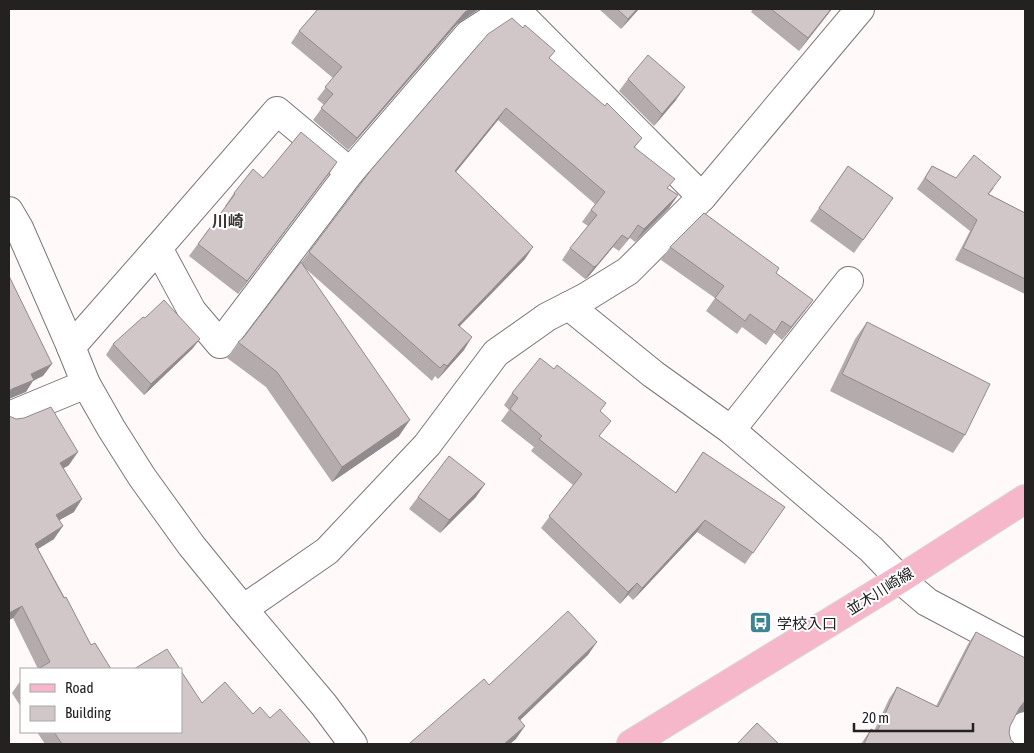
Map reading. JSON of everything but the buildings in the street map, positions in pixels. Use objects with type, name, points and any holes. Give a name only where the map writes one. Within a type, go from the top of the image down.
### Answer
[{"type":"main road","name":"並木川崎線","points":[[631,744],[1025,500]]},
{"type":"street","points":[[158,248],[192,311],[220,344],[350,172],[469,34],[508,9]]},
{"type":"street","points":[[515,9],[702,197]]},
{"type":"street","points":[[243,609],[327,551],[427,445],[496,353],[547,317],[586,297],[628,271],[702,197],[860,9]]},
{"type":"street","points":[[71,346],[278,111],[350,172]]},
{"type":"street","points":[[9,211],[71,346],[86,384],[142,477],[191,546],[324,705],[353,744]]},
{"type":"street","points":[[731,430],[849,281]]},
{"type":"street","points":[[569,306],[652,374],[731,430],[872,549],[900,579],[927,602],[1025,654]]},
{"type":"street","points":[[9,416],[86,384]]},
{"type":"street","points":[[1016,744],[1025,726]]},
{"type":"place","name":"学校入口","points":[[761,623]]},
{"type":"district","name":"川崎","points":[[228,221]]}]
